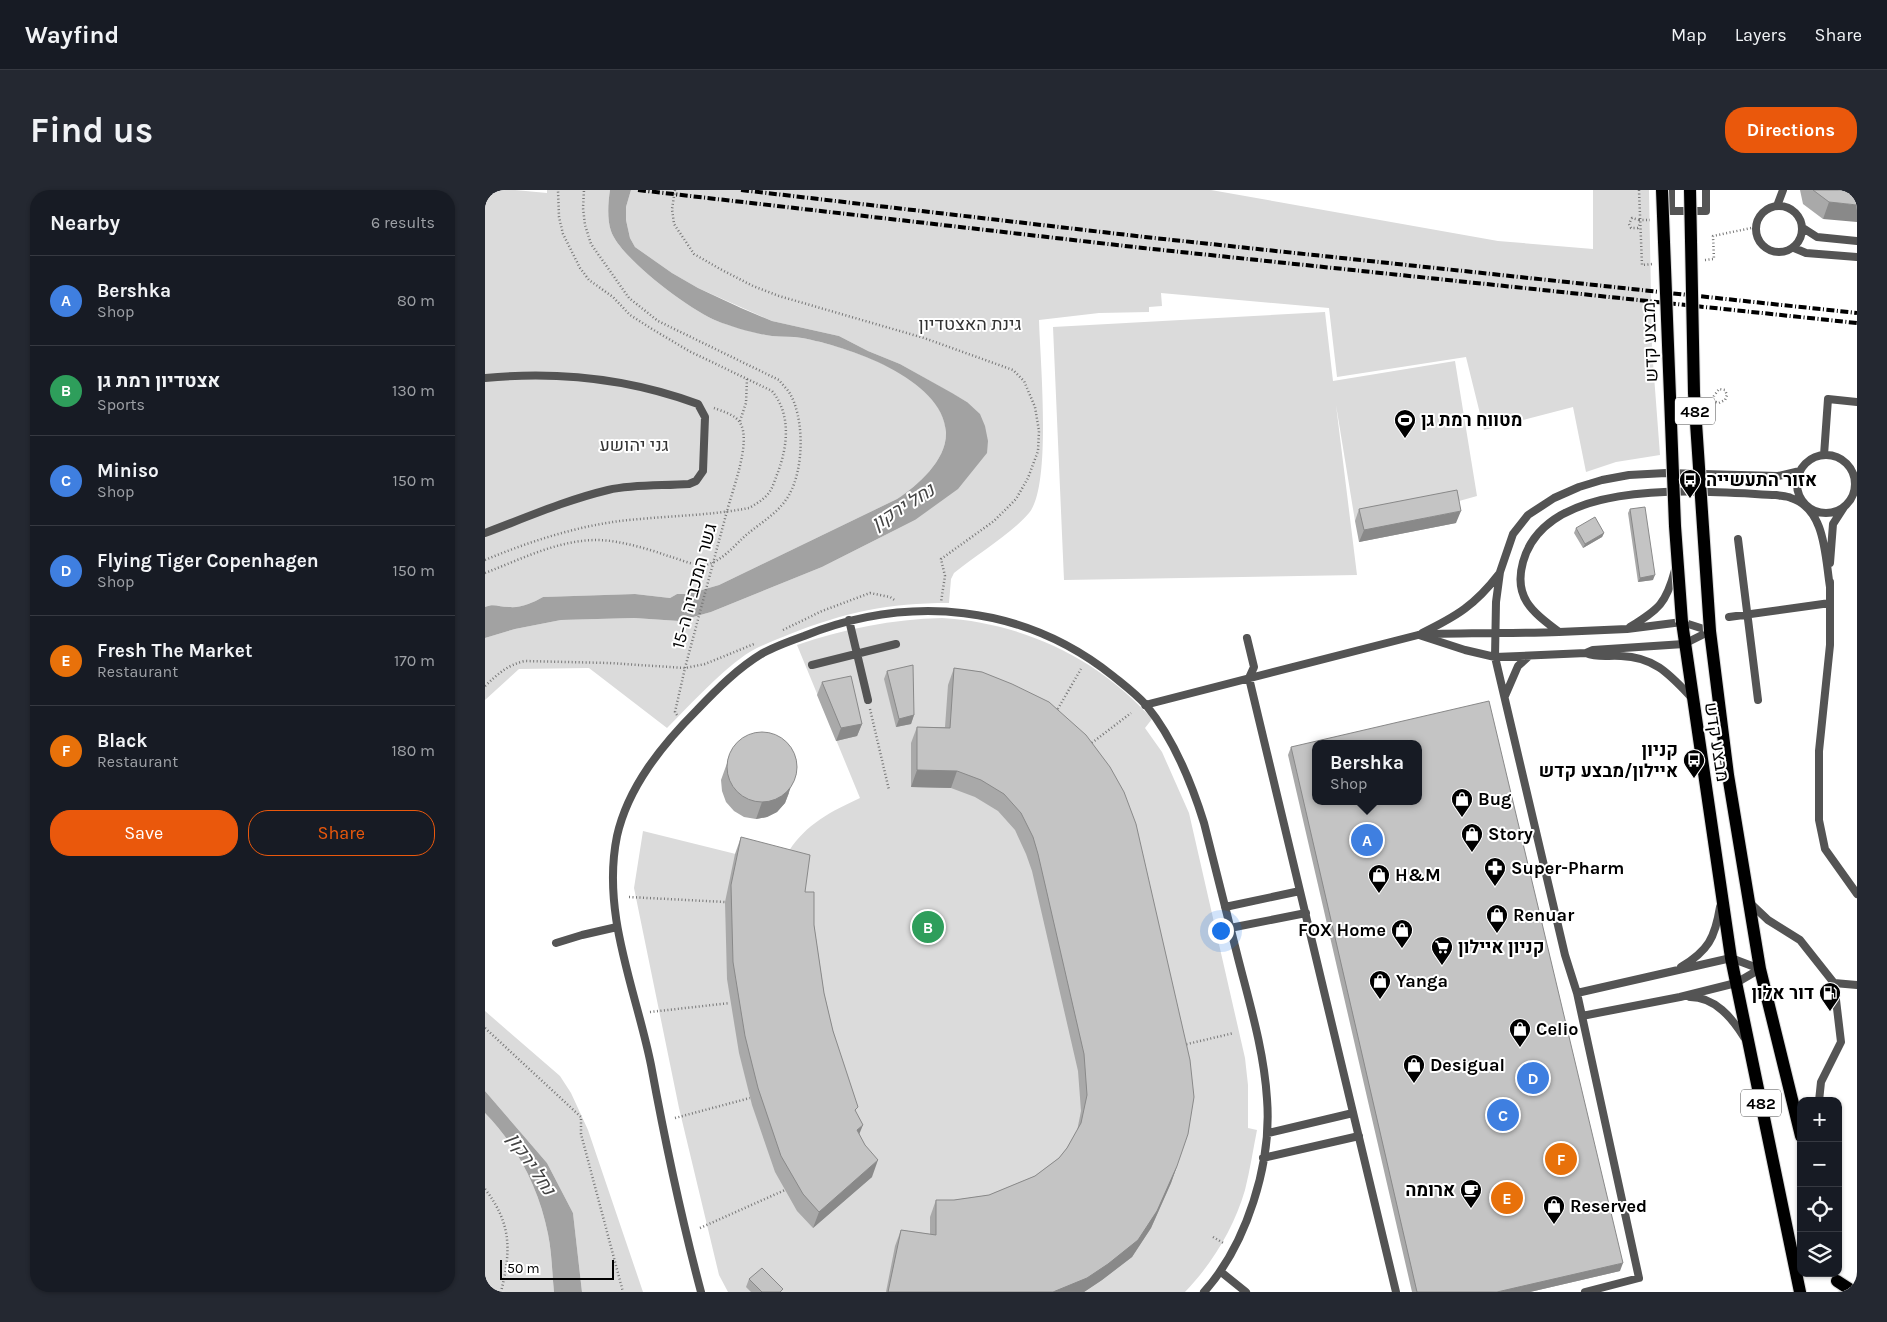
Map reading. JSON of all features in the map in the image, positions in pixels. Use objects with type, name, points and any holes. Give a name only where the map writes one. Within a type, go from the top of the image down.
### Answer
[{"type":"main road","name":"מבצע קדש","points":[[1662,190],[1675,516],[1684,644],[1731,958],[1800,1292]]},
{"type":"main road","name":"מבצע קדש","points":[[1690,190],[1694,393],[1709,631],[1728,775],[1760,969],[1797,1120]]},
{"type":"main road","points":[[1837,1282],[1854,1292]]},
{"type":"lane","points":[[1671,190],[1671,211],[1706,211],[1706,190]]},
{"type":"lane","points":[[1777,206],[1783,190]]},
{"type":"lane","points":[[1803,228],[1800,242],[1794,248],[1780,253],[1772,252],[1760,242],[1756,227],[1760,215],[1771,207],[1785,206],[1797,214],[1803,228],[1817,237],[1857,240]]},
{"type":"lane","points":[[1794,248],[1806,253],[1857,256]]},
{"type":"lane","points":[[485,378],[542,375],[611,381],[680,397],[698,404],[705,417],[703,471],[696,481],[689,484],[633,486],[609,490],[581,497],[485,533]]},
{"type":"lane","points":[[1824,455],[1828,399],[1857,402]]},
{"type":"lane","points":[[1830,586],[1823,540],[1818,522],[1801,499],[1797,490],[1800,471],[1810,460],[1824,455],[1832,456],[1845,463],[1855,476],[1854,493],[1833,524],[1830,539],[1830,586],[1830,603],[1829,646],[1819,750],[1819,820],[1825,848],[1857,894]]},
{"type":"lane","points":[[1585,1292],[1639,1278],[1577,993],[1563,947],[1495,657],[1496,602],[1500,572],[1513,534],[1528,515],[1554,498],[1579,487],[1629,475],[1666,473],[1778,476],[1800,471]]},
{"type":"lane","points":[[1559,632],[1534,613],[1525,601],[1519,574],[1530,544],[1541,529],[1563,514],[1585,504],[1631,494],[1667,491],[1776,495],[1792,498],[1816,512],[1826,513],[1836,512],[1844,506]]},
{"type":"lane","points":[[1738,539],[1758,700]]},
{"type":"lane","points":[[1627,628],[1658,608],[1665,599],[1671,587],[1678,559]]},
{"type":"lane","points":[[1418,635],[1455,617],[1468,608],[1486,591],[1500,572]]},
{"type":"lane","points":[[1729,617],[1830,603]]},
{"type":"lane","points":[[701,1292],[673,1176],[645,1041],[617,928],[613,902],[613,862],[618,834],[626,810],[640,781],[656,756],[683,724],[739,670],[765,652],[820,629],[849,620],[893,612],[913,611],[940,611],[981,615],[1013,623],[1037,632],[1088,657],[1129,689],[1145,705],[1163,729],[1194,791],[1225,907],[1263,1065],[1268,1132],[1252,1205],[1243,1230],[1221,1272],[1205,1292]]},
{"type":"lane","points":[[849,620],[868,700]]},
{"type":"lane","points":[[1145,705],[1418,635],[1559,632],[1615,629],[1682,622],[1709,631]]},
{"type":"lane","points":[[1418,635],[1465,650],[1495,657],[1586,653],[1594,656],[1684,644],[1709,631]]},
{"type":"lane","points":[[1247,638],[1255,667],[1249,678],[1396,1292]]},
{"type":"lane","points":[[812,665],[896,644]]},
{"type":"lane","points":[[1618,652],[1643,658],[1657,665],[1692,699]]},
{"type":"lane","points":[[1505,696],[1518,666],[1529,656]]},
{"type":"lane","points":[[1225,907],[1300,890]]},
{"type":"lane","points":[[1673,972],[1694,959],[1713,938],[1722,895]]},
{"type":"lane","points":[[1749,901],[1768,920],[1800,940],[1835,983],[1841,1042],[1821,1082],[1819,1097]]},
{"type":"lane","points":[[1230,928],[1305,912]]},
{"type":"lane","points":[[556,943],[617,928]]},
{"type":"lane","points":[[1577,993],[1731,958],[1760,969]]},
{"type":"lane","points":[[1582,1016],[1680,997],[1736,983],[1760,969]]},
{"type":"lane","points":[[1835,983],[1857,985]]},
{"type":"lane","points":[[1680,997],[1695,997],[1724,1010],[1748,1044]]},
{"type":"lane","points":[[1268,1132],[1353,1113]]},
{"type":"lane","points":[[1263,1158],[1359,1136]]},
{"type":"lane","points":[[1221,1272],[1246,1292]]},
{"type":"path","points":[[485,560],[519,546],[582,528],[619,522],[749,508],[768,494],[779,469],[786,437],[784,414],[777,397],[771,391],[689,351],[652,329],[630,315],[613,297],[589,280],[580,268],[563,234],[559,217],[558,190]]},
{"type":"path","points":[[485,572],[558,545],[583,541],[616,542],[695,564],[711,563],[725,554],[779,508],[789,495],[798,473],[800,451],[799,428],[795,407],[789,392],[779,380],[658,321],[629,298],[591,244],[585,225],[583,208],[584,190]]},
{"type":"path","points":[[675,190],[672,209],[673,224],[694,254],[720,269],[753,286],[779,296],[924,338],[1013,370],[1024,382],[1035,407],[1039,431],[1038,451],[1028,478],[1016,499],[994,521],[941,559],[945,576],[940,611]]},
{"type":"path","points":[[1632,218],[1640,221],[1636,229],[1630,226],[1629,222],[1632,218]]},
{"type":"path","points":[[1714,260],[1713,236],[1756,227]]},
{"type":"path","points":[[698,404],[724,411],[740,421],[746,404],[747,378]]},
{"type":"path","points":[[1694,393],[1719,403],[1725,400],[1727,395],[1725,390],[1719,389],[1714,396],[1713,402],[1704,409]]},
{"type":"path","name":"גשר המכביה ה-15","points":[[683,724],[675,712],[743,444],[743,430],[740,421]]},
{"type":"path","points":[[870,593],[890,597],[913,611]]},
{"type":"path","points":[[485,686],[512,664],[525,662],[609,663],[685,668]]},
{"type":"path","points":[[1054,716],[1081,668]]},
{"type":"path","points":[[868,700],[889,790]]},
{"type":"path","points":[[1087,746],[1131,713]]},
{"type":"path","points":[[629,897],[725,902]]},
{"type":"path","points":[[651,1012],[730,1003]]},
{"type":"path","points":[[485,1028],[581,1117],[581,1134],[623,1292]]},
{"type":"path","points":[[1177,1046],[1234,1033]]},
{"type":"path","points":[[675,1118],[750,1098]]},
{"type":"path","points":[[485,1190],[495,1202],[504,1220],[507,1234],[509,1250],[506,1274],[501,1292]]},
{"type":"path","points":[[700,1228],[785,1190]]},
{"type":"green space","name":"גני יהושע","points":[[485,190],[547,193],[547,190],[610,190],[609,221],[611,231],[617,242],[642,269],[674,295],[717,321],[759,334],[802,338],[831,345],[864,356],[896,370],[921,386],[938,406],[946,432],[942,452],[930,471],[914,487],[897,499],[719,585],[688,594],[677,594],[670,598],[635,594],[543,597],[518,607],[494,605],[485,607]]},
{"type":"green space","name":"גינת האצטדיון","points":[[631,190],[1211,190],[1498,241],[1593,249],[1593,190],[1649,190],[1652,349],[1660,455],[1616,462],[1586,472],[1573,407],[1484,430],[1466,357],[1337,377],[1329,308],[1161,293],[1162,306],[1149,307],[1149,312],[1099,313],[1039,320],[1043,450],[1036,499],[1029,513],[1022,521],[954,573],[951,579],[949,603],[927,603],[868,610],[810,626],[767,643],[745,655],[724,672],[667,728],[589,668],[519,669],[485,700],[485,638],[515,629],[561,620],[634,618],[679,621],[711,612],[822,567],[915,520],[967,402],[900,364],[868,351],[839,336],[772,321],[698,288],[672,273],[635,247],[630,238],[626,220],[626,207]]},
{"type":"green space","points":[[1325,312],[1333,381],[1455,361],[1477,496],[1452,503],[1355,521],[1336,405],[1357,575],[1064,580],[1053,327]]},
{"type":"green space","points":[[942,618],[972,621],[1030,636],[1057,647],[1108,678],[1131,697],[1152,719],[1145,728],[1162,752],[1189,813],[1245,1058],[1248,1085],[1248,1128],[1257,1130],[1245,1190],[1235,1218],[1213,1257],[1185,1292],[728,1292],[719,1275],[679,1108],[634,888],[643,831],[796,869],[789,851],[803,833],[820,819],[860,798],[797,645],[832,634],[868,626],[905,620]]},
{"type":"green space","points":[[485,1011],[560,1076],[571,1093],[588,1130],[643,1292],[582,1292],[573,1213],[547,1163],[485,1091]]},
{"type":"green space","points":[[485,1113],[517,1154],[533,1185],[544,1217],[549,1241],[554,1292],[485,1292]]},
{"type":"water","name":"נחל ירקון","points":[[610,190],[631,190],[626,207],[626,220],[630,238],[635,247],[672,273],[698,288],[772,321],[839,336],[868,351],[900,364],[952,393],[967,402],[980,414],[988,441],[987,453],[958,489],[915,520],[822,567],[711,612],[679,621],[634,618],[561,620],[515,629],[485,638],[485,607],[488,606],[518,607],[543,597],[635,594],[670,598],[677,594],[688,594],[719,585],[897,499],[914,487],[930,471],[942,452],[945,442],[946,432],[941,413],[928,396],[911,381],[889,368],[843,348],[821,342],[798,337],[766,335],[730,326],[705,315],[674,295],[642,269],[617,242],[611,231],[609,221]]},
{"type":"water","name":"נחל ירקון","points":[[485,1091],[547,1163],[573,1213],[582,1292],[554,1292],[549,1241],[539,1201],[526,1169],[517,1154],[485,1113]]},
{"type":"building","points":[[1813,190],[1857,190],[1857,205],[1829,202]]},
{"type":"building","points":[[1457,490],[1461,511],[1364,530],[1359,509]]},
{"type":"building","points":[[1645,507],[1655,575],[1640,578],[1630,509]]},
{"type":"building","points":[[1595,517],[1604,533],[1585,544],[1576,528]]},
{"type":"building","points":[[913,665],[914,715],[899,719],[887,671]]},
{"type":"building","points":[[954,668],[982,672],[1049,702],[1086,735],[1110,767],[1124,792],[1136,824],[1190,1060],[1194,1097],[1188,1134],[1177,1166],[1157,1211],[1138,1240],[1108,1264],[1087,1278],[1053,1292],[888,1292],[901,1230],[936,1235],[936,1200],[954,1200],[989,1195],[1035,1176],[1059,1158],[1067,1148],[1081,1123],[1087,1095],[1084,1054],[1038,854],[1033,837],[1021,813],[1004,794],[981,780],[957,771],[917,770],[917,727],[950,728]]},
{"type":"building","points":[[851,676],[862,724],[841,728],[822,682]]},
{"type":"building","name":"קניון איילון","points":[[1489,701],[1623,1263],[1497,1292],[1417,1292],[1291,747],[1312,742],[1312,805],[1422,805],[1422,740],[1321,740]]},
{"type":"building","points":[[762,732],[781,738],[791,748],[797,767],[791,786],[781,796],[762,802],[743,796],[733,786],[727,767],[733,748],[743,738]]},
{"type":"building","points":[[741,837],[810,855],[805,892],[814,892],[814,925],[824,993],[833,1031],[858,1107],[855,1110],[863,1125],[857,1130],[865,1145],[878,1160],[819,1212],[803,1194],[781,1156],[758,1088],[745,1036],[733,962],[731,885]]},
{"type":"building","points":[[762,1268],[783,1289],[780,1292],[762,1292],[749,1279]]},
{"type":"railway","points":[[638,190],[1143,248],[1857,323]]},
{"type":"railway","points":[[741,190],[1145,237],[1857,313]]},
{"type":"place","name":"מטווח רמת גן","points":[[1405,439]]},
{"type":"place","name":"אזור התעשייה","points":[[1690,499]]},
{"type":"place","name":"קניון איילון/מבצע קדש","points":[[1694,779]]},
{"type":"place","name":"Bug","points":[[1462,818]]},
{"type":"place","name":"Bershka","points":[[1367,840]]},
{"type":"place","name":"Story","points":[[1472,853]]},
{"type":"place","name":"Super-Pharm","points":[[1495,887]]},
{"type":"place","name":"H&M","points":[[1379,894]]},
{"type":"place","name":"אצטדיון רמת גן","points":[[928,927]]},
{"type":"place","name":"Renuar","points":[[1497,934]]},
{"type":"place","name":"FOX Home","points":[[1402,949]]},
{"type":"place","name":"קניון איילון","points":[[1442,966]]},
{"type":"place","name":"Yanga","points":[[1380,1000]]},
{"type":"place","name":"דור אלון","points":[[1830,1012]]},
{"type":"place","name":"Celio","points":[[1520,1048]]},
{"type":"place","name":"Flying Tiger Copenhagen","points":[[1533,1078]]},
{"type":"place","name":"Desigual","points":[[1414,1084]]},
{"type":"place","name":"Miniso","points":[[1503,1115]]},
{"type":"place","name":"Black","points":[[1561,1159]]},
{"type":"place","name":"Fresh The Market","points":[[1507,1198]]},
{"type":"place","name":"ארומה","points":[[1471,1209]]},
{"type":"place","name":"Reserved","points":[[1554,1225]]}]
